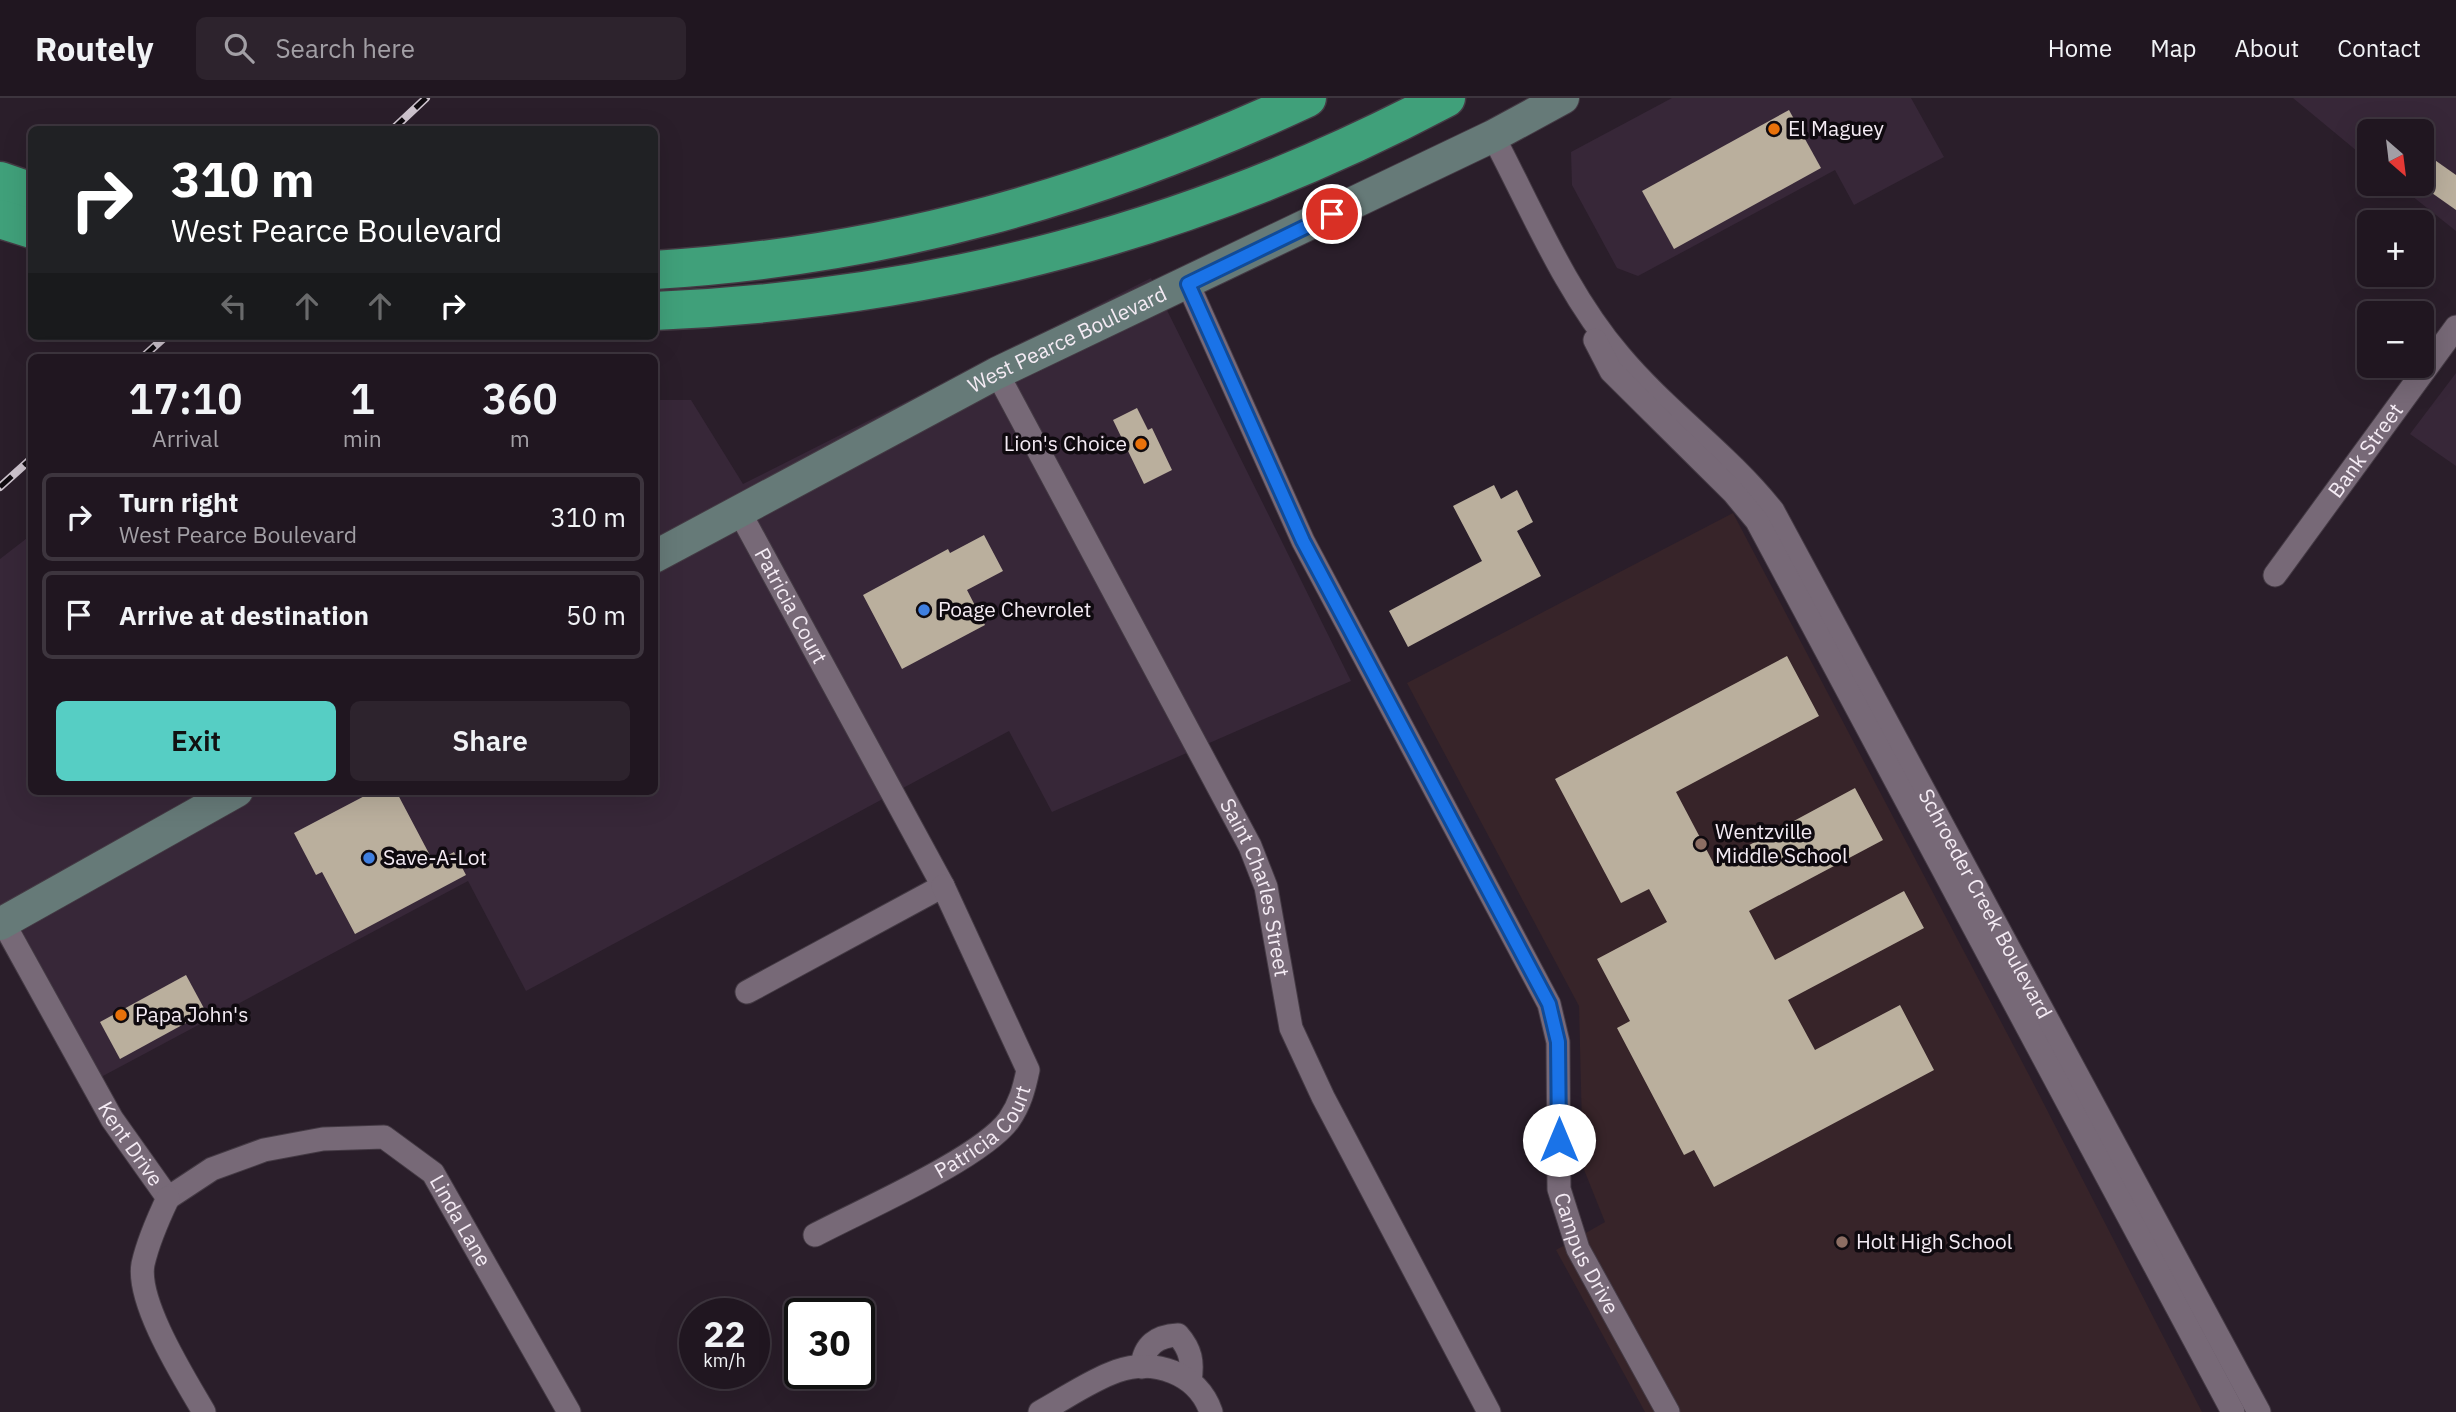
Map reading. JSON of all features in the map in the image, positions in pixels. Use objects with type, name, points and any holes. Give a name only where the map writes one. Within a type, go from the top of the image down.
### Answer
[{"type":"highway","points":[[658,270],[761,262],[837,251],[981,220],[1136,170],[1307,98]]},
{"type":"highway","points":[[658,311],[731,307],[878,291],[1022,262],[1095,243],[1166,221],[1304,167],[1446,98]]},
{"type":"highway","points":[[0,181],[28,191]]},
{"type":"highway","points":[[0,219],[28,228]]},
{"type":"main road","name":"West Pearce Boulevard","points":[[658,555],[998,373],[1493,136],[1563,98]]},
{"type":"main road","points":[[2,923],[230,795]]},
{"type":"street","name":"Schroeder Creek Boulevard","points":[[1493,136],[1589,316],[1596,345],[1611,371],[1748,479],[1773,511],[1795,547],[2259,1412]]},
{"type":"street","name":"Campus Drive","points":[[1188,284],[1303,541],[1549,1004],[1558,1042],[1559,1189],[1578,1249],[1668,1412]]},
{"type":"street","name":"Bank Street","points":[[2275,575],[2456,327]]},
{"type":"street","name":"Saint Charles Street","points":[[998,373],[1250,846],[1266,887],[1291,1028],[1323,1097],[1489,1412]]},
{"type":"street","name":"Schroeder Creek Boulevard","points":[[1674,423],[1757,521],[2233,1412]]},
{"type":"street","name":"Patricia Court","points":[[739,510],[943,886],[1028,1070],[1023,1096],[1008,1122],[981,1147],[815,1235]]},
{"type":"street","points":[[747,992],[943,886]]},
{"type":"street","name":"Kent Drive","points":[[2,923],[112,1119],[168,1198],[156,1223],[143,1265],[147,1296],[165,1343],[204,1412]]},
{"type":"street","name":"Linda Lane","points":[[168,1198],[212,1169],[264,1150],[323,1139],[384,1138],[433,1172],[569,1412]]},
{"type":"street","points":[[1142,1367],[1148,1347],[1162,1336],[1178,1335],[1189,1348],[1192,1367],[1189,1381]]},
{"type":"street","points":[[1040,1412],[1117,1371],[1142,1367],[1174,1370],[1197,1386],[1211,1412]]},
{"type":"shaded area","points":[[1672,98],[1911,98],[1944,157],[1854,205],[1835,170],[1638,276],[1617,268],[1572,185],[1571,152]]},
{"type":"shaded area","points":[[2293,98],[2456,98],[2456,231],[2434,213],[2434,210],[2430,210],[2412,196],[2434,196],[2434,119],[2357,119],[2357,151]]},
{"type":"shaded area","points":[[1151,278],[1351,681],[1052,812],[1009,731],[526,991],[468,881],[101,1077],[14,916],[0,923],[0,559],[28,537],[28,795],[658,795],[658,400],[691,400],[743,484]]},
{"type":"shaded area","points":[[2456,373],[2456,466],[2410,434]]},
{"type":"shaded area","name":"Wentzville Middle School","points":[[1733,513],[2029,1075],[2202,1412],[1645,1412],[1556,1250],[1605,1222],[1583,1167],[1579,1006],[1407,683]]},
{"type":"building","points":[[1789,110],[1821,168],[1674,249],[1642,191]]},
{"type":"building","points":[[2434,159],[2456,175],[2456,210],[2434,194]]},
{"type":"building","name":"Lion's Choice","points":[[1137,408],[1148,430],[1152,428],[1172,470],[1144,484],[1113,420]]},
{"type":"building","points":[[1494,485],[1501,499],[1517,490],[1533,522],[1517,531],[1541,576],[1408,647],[1389,611],[1482,561],[1453,506]]},
{"type":"building","name":"Poage Chevrolet","points":[[984,535],[1003,571],[967,590],[985,625],[902,669],[863,595],[948,549],[950,553]]},
{"type":"building","points":[[1787,656],[1819,716],[1676,792],[1714,864],[1855,788],[1883,840],[1749,911],[1775,960],[1904,891],[1924,928],[1788,1000],[1815,1050],[1900,1005],[1934,1070],[1714,1187],[1694,1150],[1684,1155],[1617,1028],[1630,1021],[1597,959],[1667,922],[1649,889],[1621,903],[1555,779]]},
{"type":"building","name":"Save-A-Lot","points":[[366,795],[398,795],[434,863],[454,852],[466,875],[355,934],[322,872],[316,875],[294,833]]},
{"type":"building","points":[[186,975],[206,1012],[120,1059],[100,1022]]},
{"type":"railway","points":[[396,126],[426,98]]},
{"type":"railway","points":[[146,354],[162,340]]},
{"type":"railway","points":[[0,487],[28,462]]},
{"type":"place","name":"El Maguey","points":[[1774,129]]},
{"type":"place","name":"Lion's Choice","points":[[1141,444]]},
{"type":"place","name":"Poage Chevrolet","points":[[924,610]]},
{"type":"place","name":"Wentzville Middle School","points":[[1701,844]]},
{"type":"place","name":"Save-A-Lot","points":[[369,858]]},
{"type":"place","name":"Papa John's","points":[[121,1015]]},
{"type":"place","name":"Holt High School","points":[[1842,1242]]},
{"type":"route","points":[[1332,214],[1188,284],[1303,541],[1549,1004],[1558,1042],[1559,1140]]}]
